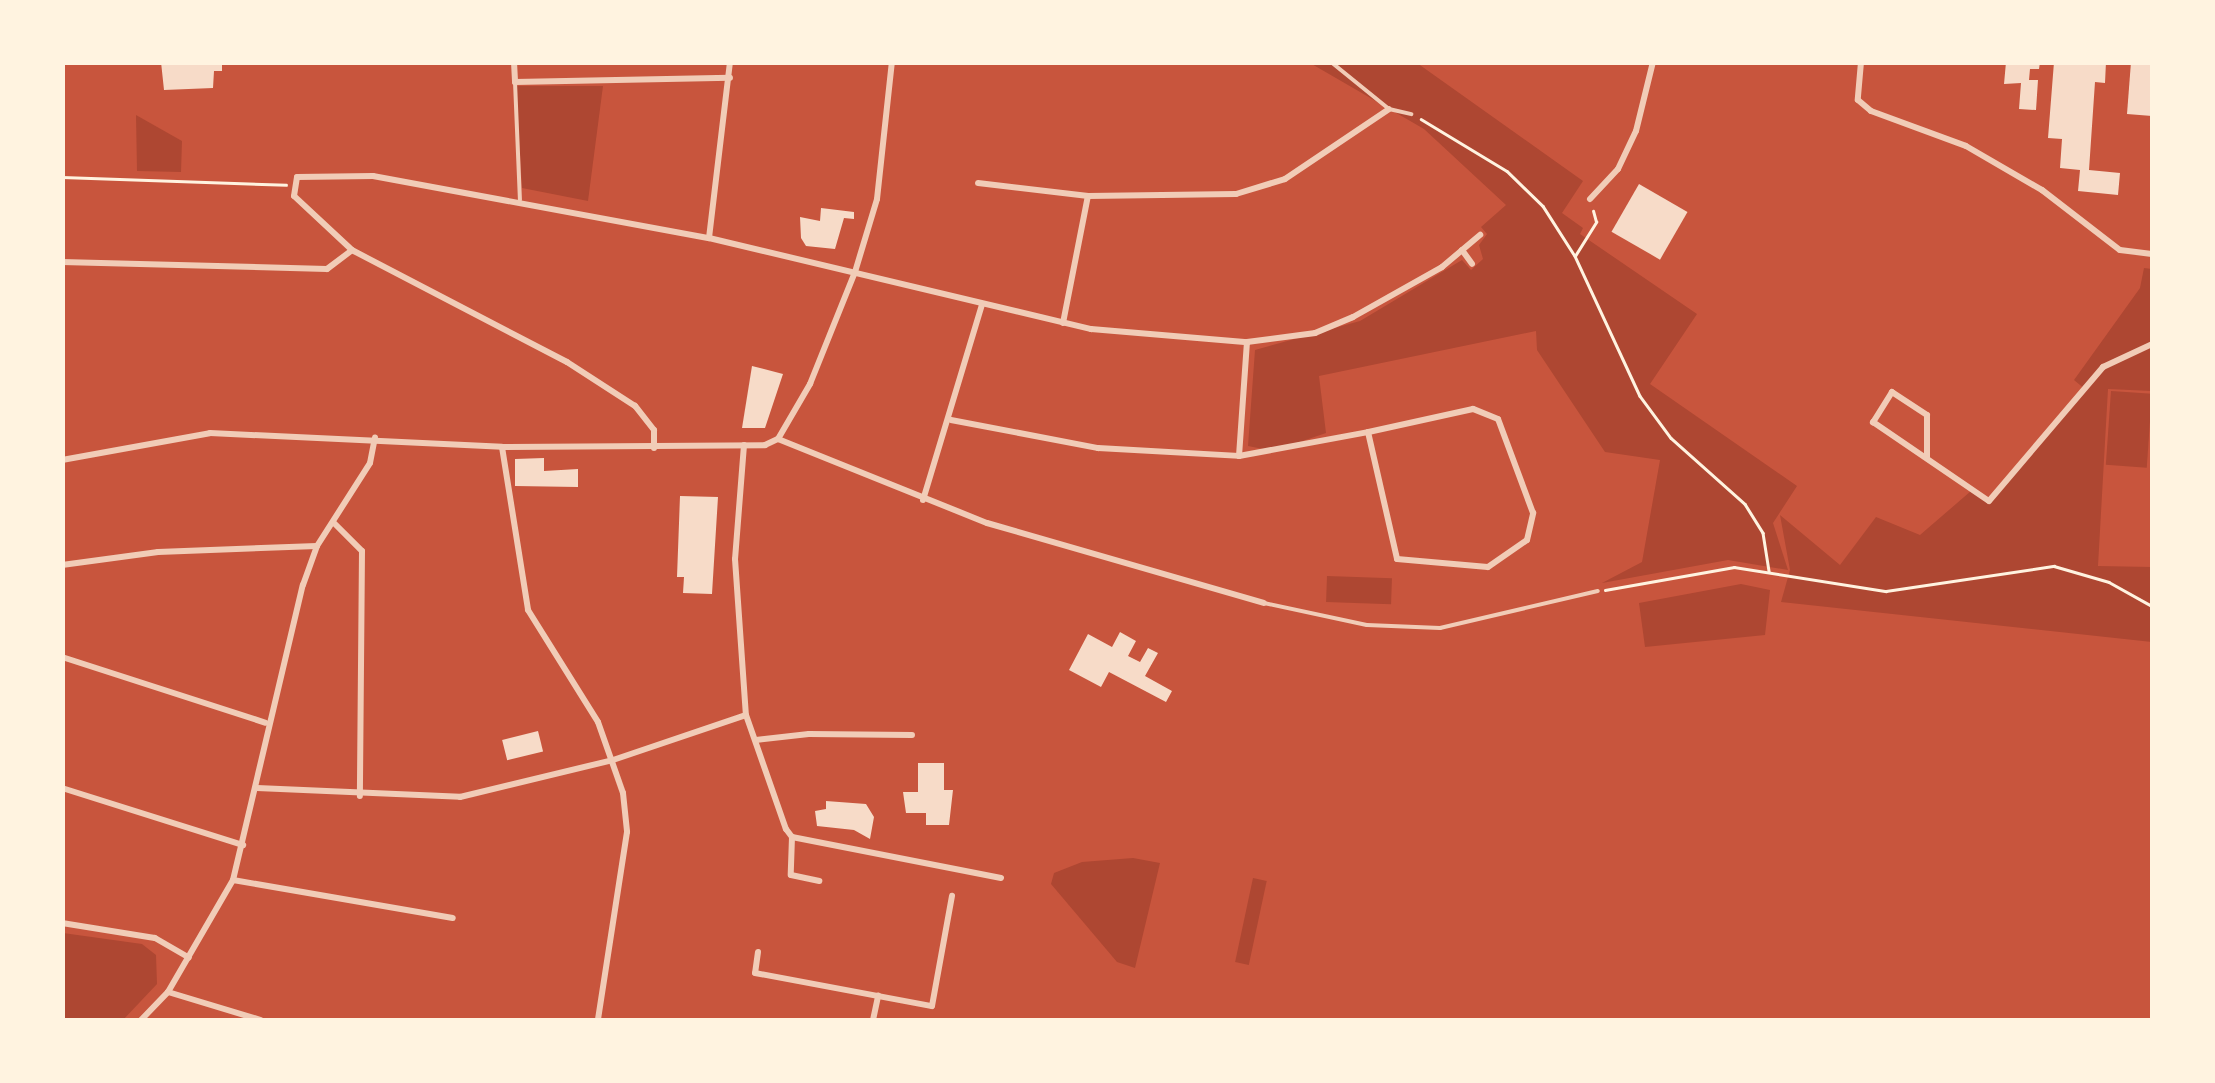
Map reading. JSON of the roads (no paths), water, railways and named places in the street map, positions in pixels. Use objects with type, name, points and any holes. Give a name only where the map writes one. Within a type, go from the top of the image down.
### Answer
[{"type":"street","points":[[514,62],[515,82],[730,78]]},
{"type":"street","points":[[709,238],[730,62]]},
{"type":"street","points":[[778,439],[810,384],[855,272],[877,199],[892,62]]},
{"type":"street","points":[[1590,200],[1618,169],[1636,131],[1653,62]]},
{"type":"street","points":[[1861,62],[1858,100],[1871,111],[1966,146],[2042,190],[2120,250],[2152,254]]},
{"type":"street","points":[[978,183],[1088,196],[1236,194],[1285,179],[1389,109]]},
{"type":"street","points":[[654,448],[654,430],[636,406],[567,362],[352,250],[304,208],[293,185],[306,175],[373,176],[709,238],[1063,323],[1247,342],[1315,333],[1353,317],[1480,235]]},
{"type":"street","points":[[1063,323],[1088,196]]},
{"type":"street","points":[[62,262],[327,269],[352,250]]},
{"type":"street","points":[[1462,250],[1472,264]]},
{"type":"street","points":[[923,500],[951,420],[982,304]]},
{"type":"street","points":[[1239,456],[1247,342]]},
{"type":"street","points":[[1927,457],[1927,415],[1892,392],[1873,422],[1990,501],[2103,368],[2152,344]]},
{"type":"street","points":[[951,420],[1098,448],[1239,456],[1472,409],[1498,419],[1533,514],[1527,540],[1510,556],[1476,569],[1397,558],[1368,432]]},
{"type":"street","points":[[62,460],[210,433],[376,436],[502,447],[654,448],[778,439],[923,500],[1264,603]]},
{"type":"street","points":[[141,1020],[168,992],[233,880],[257,788],[266,723],[317,546],[335,524],[370,464],[376,436]]},
{"type":"street","points":[[744,444],[735,558],[746,715],[792,837],[791,875],[818,881]]},
{"type":"street","points":[[502,447],[528,610],[598,722],[613,760],[627,832],[598,1020]]},
{"type":"street","points":[[335,524],[362,551],[360,796]]},
{"type":"street","points":[[62,564],[158,552],[317,546]]},
{"type":"street","points":[[62,657],[266,723]]},
{"type":"street","points":[[257,788],[360,796],[460,796],[613,760],[746,715]]},
{"type":"street","points":[[756,740],[809,734],[912,736]]},
{"type":"street","points":[[62,788],[243,845]]},
{"type":"street","points":[[792,837],[1001,878]]},
{"type":"street","points":[[233,880],[454,918]]},
{"type":"street","points":[[758,952],[755,974],[932,1006],[952,896]]},
{"type":"street","points":[[62,922],[155,938],[189,958]]},
{"type":"street","points":[[168,992],[260,1020]]},
{"type":"street","points":[[873,1020],[878,996]]},
{"type":"lane","points":[[1331,62],[1389,109],[1411,114]]},
{"type":"lane","points":[[515,82],[520,206]]},
{"type":"lane","points":[[1264,603],[1367,625],[1440,628],[1598,592]]}]
